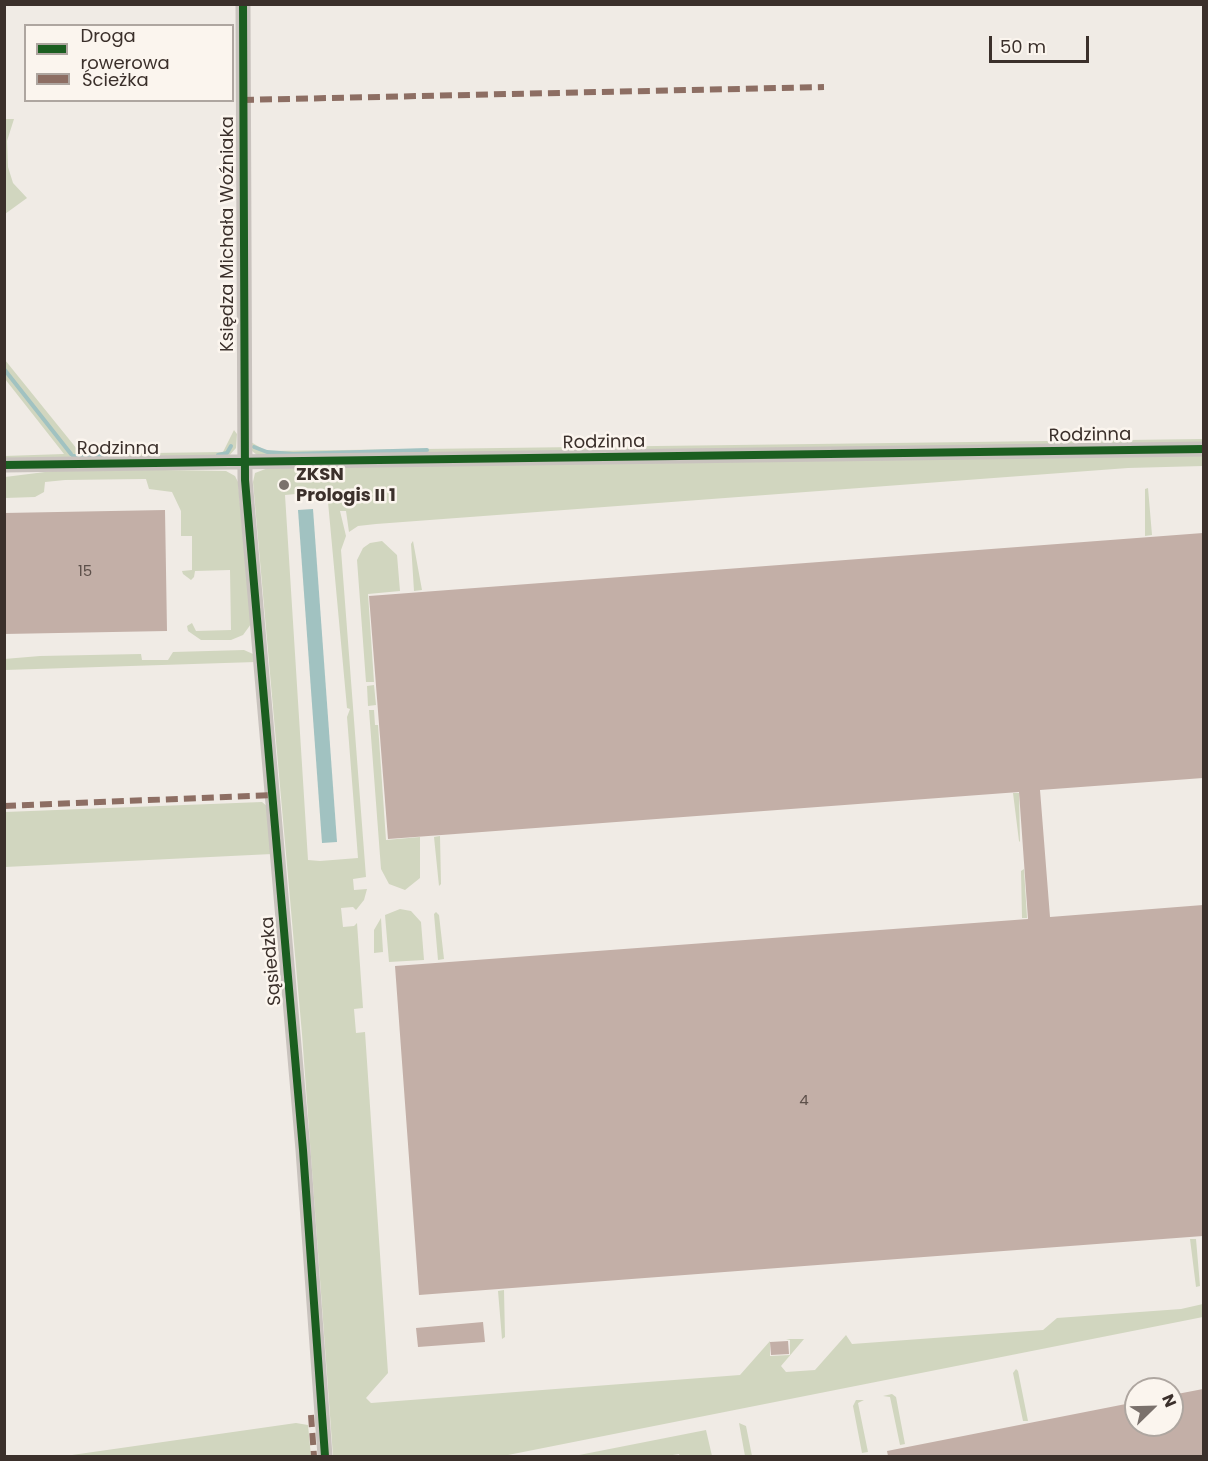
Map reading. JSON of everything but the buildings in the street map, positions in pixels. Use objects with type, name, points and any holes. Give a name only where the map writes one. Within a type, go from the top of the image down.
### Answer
[{"type":"street","name":"Księdza Michała Woźniaka","points":[[243,4],[244,464]]},
{"type":"street","name":"Rodzinna","points":[[4,465],[244,464],[1203,449]]},
{"type":"street","name":"Sąsiedzka","points":[[244,464],[303,1150],[325,1456]]},
{"type":"green space","points":[[5,119],[14,119],[7,141],[8,167],[13,183],[27,198],[5,214]]},
{"type":"green space","points":[[5,360],[81,454],[223,452],[234,430],[237,434],[236,448],[228,457],[5,460],[4,456],[64,454],[5,379]]},
{"type":"green space","points":[[1204,439],[1203,444],[257,455],[252,451],[251,442],[266,451]]},
{"type":"green space","points":[[1203,454],[1203,466],[1128,468],[376,524],[358,526],[349,532],[346,511],[340,511],[346,536],[341,550],[366,877],[353,879],[354,890],[367,889],[364,900],[356,910],[353,907],[341,908],[343,927],[354,926],[357,923],[363,1008],[354,1009],[356,1033],[365,1032],[388,1373],[366,1398],[371,1403],[740,1375],[770,1341],[770,1356],[790,1355],[790,1340],[786,1339],[804,1339],[781,1366],[786,1372],[815,1370],[846,1335],[852,1344],[1043,1330],[1057,1318],[1181,1309],[1203,1304],[1203,1317],[503,1456],[333,1456],[302,1034],[253,482],[255,473],[268,468]],"holes":[[[327,491],[347,708],[350,709],[347,717],[358,858],[308,860],[285,495]]]},
{"type":"green space","points":[[104,469],[226,471],[235,476],[238,482],[251,624],[243,635],[231,640],[201,640],[188,631],[187,626],[192,623],[196,631],[231,630],[230,570],[195,571],[191,580],[183,574],[182,571],[192,570],[192,536],[181,536],[181,511],[172,492],[149,489],[146,479],[65,480],[45,482],[44,492],[35,497],[5,498],[5,477],[53,471]]},
{"type":"green space","points":[[1148,488],[1152,535],[1145,536],[1145,489]]},
{"type":"green space","points":[[382,541],[397,555],[400,591],[368,594],[374,682],[366,682],[357,560],[363,548],[370,543]]},
{"type":"green space","points":[[413,541],[422,590],[414,591],[411,544]]},
{"type":"green space","points":[[244,650],[253,654],[256,662],[5,670],[4,659],[141,654],[142,660],[168,660],[173,652]]},
{"type":"green space","points":[[374,685],[376,705],[368,706],[367,686]]},
{"type":"green space","points":[[369,710],[374,710],[375,725],[378,725],[386,840],[420,837],[420,878],[405,890],[389,884],[381,869]]},
{"type":"green space","points":[[1013,793],[1019,793],[1020,842],[1019,841]]},
{"type":"green space","points":[[262,802],[268,807],[272,854],[5,867],[5,812]]},
{"type":"green space","points":[[440,836],[441,884],[439,886],[434,837]]},
{"type":"green space","points":[[1024,869],[1027,918],[1022,918],[1021,871]]},
{"type":"green space","points":[[400,909],[411,911],[421,922],[424,960],[389,962],[385,915]]},
{"type":"green space","points":[[436,912],[439,915],[444,959],[438,960],[434,914]]},
{"type":"green space","points":[[381,918],[383,952],[374,953],[374,930]]},
{"type":"green space","points":[[1190,1239],[1196,1239],[1200,1286],[1196,1287]]},
{"type":"green space","points":[[504,1290],[505,1337],[502,1339],[498,1291]]},
{"type":"green space","points":[[1016,1369],[1028,1421],[1023,1421],[1013,1373]]},
{"type":"green space","points":[[892,1394],[896,1397],[905,1444],[900,1445],[890,1397],[883,1396]]},
{"type":"green space","points":[[856,1400],[864,1400],[858,1403],[868,1452],[862,1453],[853,1406]]},
{"type":"green space","points":[[296,1423],[308,1425],[311,1456],[65,1456]]},
{"type":"green space","points":[[739,1423],[746,1426],[752,1456],[745,1456]]},
{"type":"green space","points":[[706,1430],[712,1456],[680,1456],[679,1454],[574,1456]]},
{"type":"water","points":[[313,509],[337,842],[322,843],[298,510]]},
{"type":"waterway","points":[[4,369],[71,454]]},
{"type":"waterway","points":[[218,455],[227,453],[231,446]]},
{"type":"waterway","points":[[254,447],[267,452],[293,454],[427,450]]},
{"type":"waterway","points":[[73,456],[126,456]]},
{"type":"marked path","points":[[242,100],[824,87]]},
{"type":"marked path","points":[[4,806],[273,795]]},
{"type":"marked path","points":[[311,1415],[314,1456]]},
{"type":"cycle path","points":[[243,4],[245,480],[303,1150],[325,1456]]},
{"type":"cycle path","points":[[4,465],[1204,449]]},
{"type":"place","name":"ZKSN Prologis II 1","points":[[284,485]]}]
